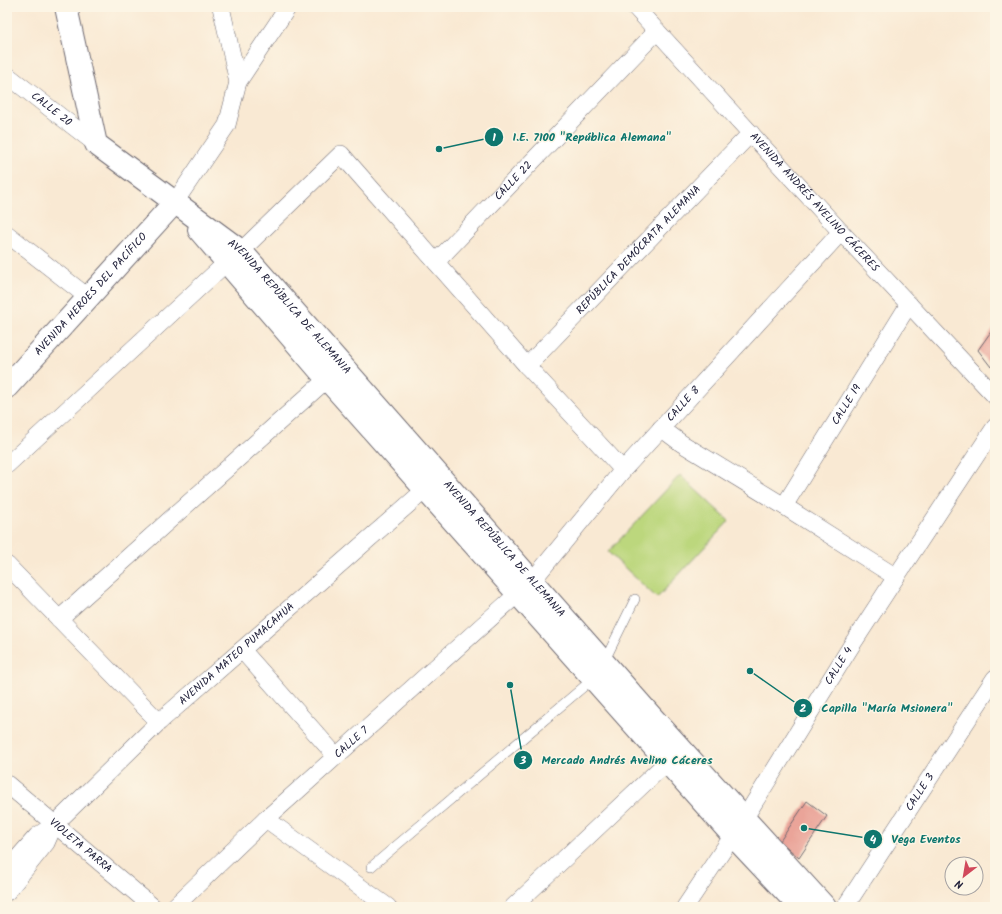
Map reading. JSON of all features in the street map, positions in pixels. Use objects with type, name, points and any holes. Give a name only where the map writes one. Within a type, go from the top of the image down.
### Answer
[{"type":"street","points":[[66,7],[96,144]]},
{"type":"street","points":[[221,7],[238,82]]},
{"type":"street","points":[[175,202],[227,125],[238,82],[288,7]]},
{"type":"street","name":"AVENIDA ANDRÉS AVELINO CÁCERES","points":[[635,7],[841,232],[995,396]]},
{"type":"street","name":"CALLE 22","points":[[436,262],[657,31]]},
{"type":"street","name":"CALLE 20","points":[[7,75],[96,144]]},
{"type":"street","name":"REPÚBLICA DEMÓCRATA ALEMANA","points":[[527,366],[751,133]]},
{"type":"street","name":"AVENIDA REPÚBLICA DE ALEMANIA","points":[[96,144],[175,202],[234,257],[738,828],[800,907]]},
{"type":"street","points":[[7,465],[234,257],[341,154],[527,366],[623,470]]},
{"type":"street","name":"AVENIDA HEROES DEL PACÍFICO","points":[[7,387],[175,202]]},
{"type":"street","name":"CALLE 8","points":[[525,587],[623,470],[841,232]]},
{"type":"street","points":[[7,234],[89,298]]},
{"type":"street","name":"AVENIDA REPÚBLICA DE ALEMANIA","points":[[234,257],[327,379],[426,489],[525,587]]},
{"type":"street","name":"CALLE 19","points":[[784,506],[909,304]]},
{"type":"street","points":[[59,619],[327,379]]},
{"type":"street","name":"CALLE 4","points":[[685,907],[738,828],[853,643],[995,427]]},
{"type":"street","points":[[661,428],[680,443],[784,506],[896,577]]},
{"type":"street","name":"AVENIDA MATEO PUMACAHUA","points":[[7,870],[37,836],[54,825],[159,722],[426,489]]},
{"type":"street","points":[[7,565],[159,722]]},
{"type":"street","name":"CALLE 7","points":[[174,907],[266,819],[525,587]]},
{"type":"street","points":[[242,650],[336,756]]},
{"type":"street","name":"AVENIDA REPÚBLICA DE ALEMANIA","points":[[599,671],[667,762],[825,907]]},
{"type":"street","name":"CALLE 3","points":[[845,907],[995,678]]},
{"type":"street","points":[[513,907],[667,762]]},
{"type":"street","name":"VIOLETA PARRA","points":[[7,784],[153,907]]},
{"type":"street","points":[[266,819],[388,907]]},
{"type":"street","name":"AVENIDA MATEO PUMACAHUA","points":[[7,892],[46,843],[54,825]]},
{"type":"lane","points":[[371,867],[599,671],[635,599]]},
{"type":"green space","points":[[680,475],[729,521],[657,598],[608,552]]},
{"type":"building","points":[[995,326],[995,362],[991,367],[978,350]]},
{"type":"building","points":[[807,801],[827,816],[799,858],[780,841]]},
{"type":"place","name":"I.E. 7100 \"República Alemana\"","points":[[439,149]]},
{"type":"place","name":"Capilla \"María Msionera\"","points":[[750,671]]},
{"type":"place","name":"Mercado Andrés Avelino Cáceres","points":[[510,685]]},
{"type":"place","name":"Vega Eventos","points":[[804,828]]}]
